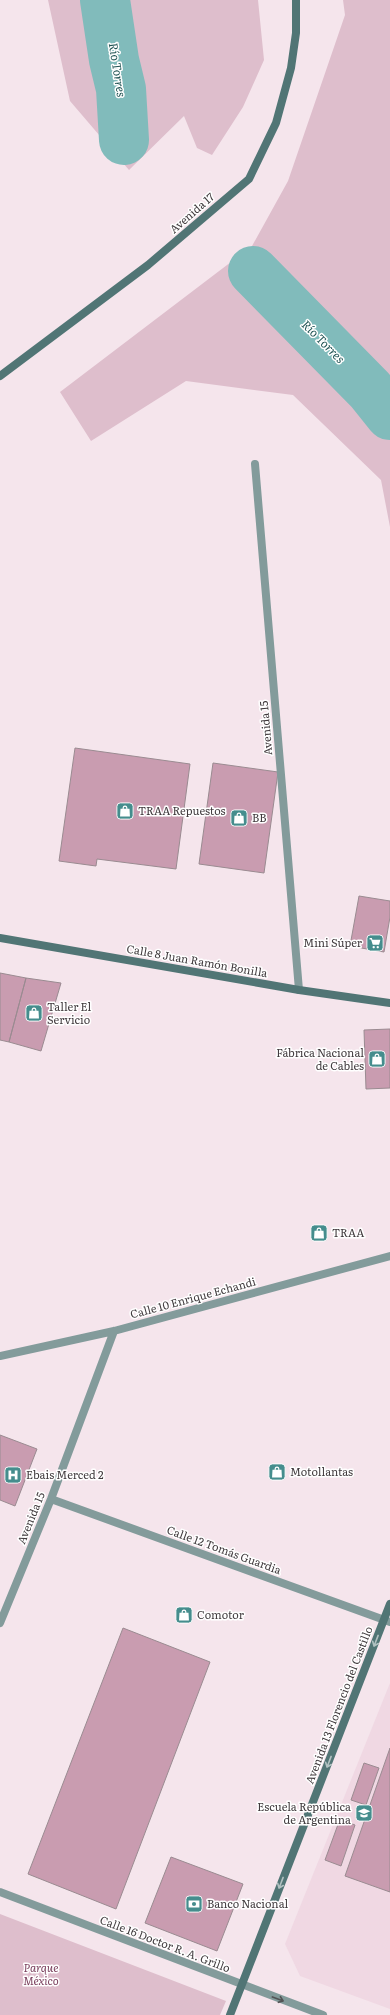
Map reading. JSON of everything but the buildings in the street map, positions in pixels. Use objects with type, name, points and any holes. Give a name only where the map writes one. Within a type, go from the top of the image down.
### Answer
[{"type":"street","name":"Avenida 17","points":[[0,376],[148,265],[249,179],[276,123],[291,68],[296,33],[296,0]]},
{"type":"street","name":"Avenida 15","points":[[255,464],[299,990]]},
{"type":"street","name":"Calle 8 Juan Ramón Bonilla","points":[[0,938],[299,990],[390,1003]]},
{"type":"street","name":"Calle 10 Enrique Echandi","points":[[0,1356],[114,1331],[390,1256]]},
{"type":"street","name":"Avenida 15","points":[[0,1623],[51,1499],[114,1331]]},
{"type":"street","name":"Calle 12 Tomás Guardia","points":[[51,1499],[387,1621]]},
{"type":"street","name":"Avenida 13 Florencio del Castillo","points":[[230,2015],[387,1621],[390,1604]]},
{"type":"street","name":"Calle 16 Doctor R. A. Grillo","points":[[0,1892],[323,2015]]},
{"type":"shaded area","name":"Escuela República de Argentina","points":[[390,1683],[390,2009],[300,1976],[285,1944]]},
{"type":"green space","points":[[48,0],[258,0],[264,60],[243,107],[212,155],[197,148],[184,116],[129,170],[70,101]]},
{"type":"green space","points":[[343,0],[390,0],[390,527],[381,480],[293,395],[186,381],[91,441],[60,392],[252,246],[288,181],[345,15]]},
{"type":"green space","name":"Parque México","points":[[0,1914],[226,2001],[220,2015],[0,2015]]},
{"type":"waterway","name":"Río Torres","points":[[105,0],[114,60],[121,89],[124,140]]},
{"type":"waterway","name":"Río Torres","points":[[253,271],[370,390],[390,415]]},
{"type":"place","name":"TRAA Repuestos","points":[[125,811]]},
{"type":"place","name":"BB","points":[[239,818]]},
{"type":"place","name":"Mini Súper","points":[[375,943]]},
{"type":"place","name":"Taller El Servicio","points":[[34,1013]]},
{"type":"place","name":"Fábrica Nacional de Cables","points":[[377,1059]]},
{"type":"place","name":"TRAA","points":[[319,1233]]},
{"type":"place","name":"Motollantas","points":[[277,1472]]},
{"type":"place","name":"Ebais Merced 2","points":[[13,1475]]},
{"type":"place","name":"Comotor","points":[[184,1615]]},
{"type":"place","name":"Escuela República de Argentina","points":[[364,1813]]},
{"type":"place","name":"Banco Nacional","points":[[194,1904]]}]
